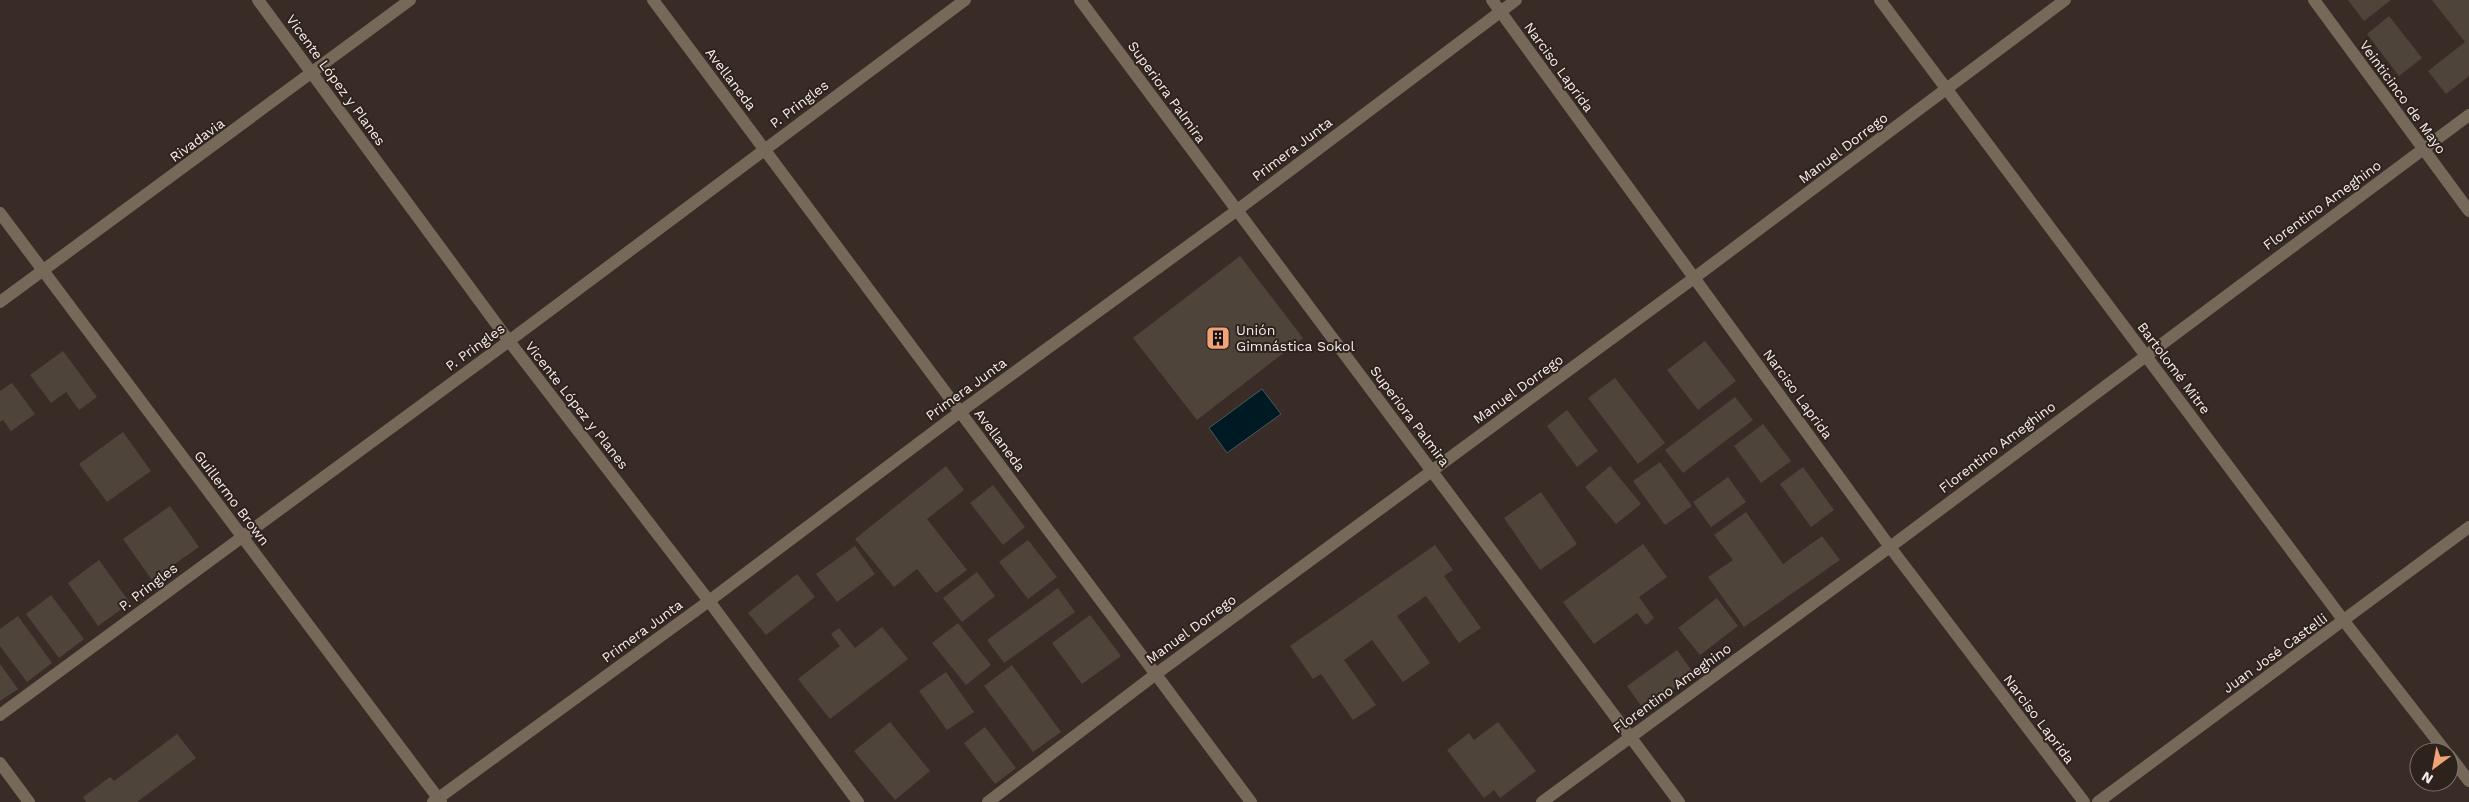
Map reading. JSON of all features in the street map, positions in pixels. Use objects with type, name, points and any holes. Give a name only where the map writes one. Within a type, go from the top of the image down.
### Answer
[{"type":"street","name":"Vicente López y Planes","points":[[258,0],[509,341],[709,601],[858,802]]},
{"type":"street","name":"Rivadavia","points":[[0,302],[410,0]]},
{"type":"street","name":"Avellaneda","points":[[652,0],[1251,802]]},
{"type":"street","name":"P. Pringles","points":[[0,715],[509,341],[966,0]]},
{"type":"street","name":"Superiora Palmira","points":[[1080,0],[1236,211],[1632,736],[1679,802]]},
{"type":"street","name":"Narciso Laprida","points":[[1492,0],[1890,547],[2084,802]]},
{"type":"street","name":"Primera Junta","points":[[437,801],[709,601],[960,412],[1236,211],[1516,0]]},
{"type":"street","name":"Bartolomé Mitre","points":[[1880,0],[2344,621],[2438,742]]},
{"type":"street","name":"Manuel Dorrego","points":[[988,802],[1156,674],[1694,278],[2065,0]]},
{"type":"street","name":"Veinticinco de Mayo","points":[[2314,0],[2469,211]]},
{"type":"street","name":"Florentino Ameghino","points":[[1542,802],[1890,547],[2469,115]]},
{"type":"street","name":"Guillermo Brown","points":[[0,213],[242,536],[437,801]]},
{"type":"street","name":"Juan José Castelli","points":[[2098,802],[2469,527]]},
{"type":"street","points":[[0,763],[29,802]]},
{"type":"street","points":[[2459,768],[2469,781]]},
{"type":"water","points":[[1262,389],[1281,414],[1227,453],[1209,428]]},
{"type":"building","points":[[2348,0],[2391,0],[2364,21]]},
{"type":"building","points":[[2432,0],[2469,0],[2469,76],[2446,94],[2428,71],[2465,42]]},
{"type":"building","points":[[2389,16],[2422,58],[2399,76],[2367,34]]},
{"type":"building","name":"Unión Gimnástica Sokol","points":[[1240,256],[1303,338],[1197,420],[1133,338]]},
{"type":"building","points":[[1705,341],[1736,381],[1698,410],[1667,370]]},
{"type":"building","points":[[63,351],[97,397],[79,410],[66,392],[51,403],[30,375]]},
{"type":"building","points":[[1615,378],[1665,443],[1638,464],[1588,398]]},
{"type":"building","points":[[12,383],[35,414],[11,431],[3,420],[0,422],[0,391]]},
{"type":"building","points":[[1735,397],[1753,420],[1683,473],[1665,450]]},
{"type":"building","points":[[1567,410],[1598,451],[1577,467],[1547,426]]},
{"type":"building","points":[[1763,424],[1791,461],[1761,483],[1734,446]]},
{"type":"building","points":[[123,432],[151,471],[107,502],[79,464]]},
{"type":"building","points":[[1660,462],[1692,506],[1665,525],[1633,481]]},
{"type":"building","points":[[946,466],[964,490],[927,519],[967,570],[936,593],[917,569],[894,587],[855,539]]},
{"type":"building","points":[[1610,466],[1641,504],[1616,524],[1585,487]]},
{"type":"building","points":[[1803,467],[1834,510],[1811,527],[1780,484]]},
{"type":"building","points":[[1728,477],[1746,502],[1711,527],[1693,502]]},
{"type":"building","points":[[993,485],[1025,527],[1003,545],[970,503]]},
{"type":"building","points":[[1541,492],[1577,544],[1540,570],[1504,518]]},
{"type":"building","points":[[170,506],[199,547],[152,580],[123,539]]},
{"type":"building","points":[[1746,512],[1783,564],[1822,536],[1840,560],[1744,627],[1708,577],[1733,560],[1714,535]]},
{"type":"building","points":[[1028,540],[1057,577],[1028,599],[999,562]]},
{"type":"building","points":[[1643,544],[1667,577],[1639,597],[1654,618],[1646,625],[1637,613],[1594,644],[1563,602]]},
{"type":"building","points":[[1435,545],[1453,570],[1444,576],[1481,628],[1459,643],[1426,596],[1397,616],[1430,663],[1403,682],[1372,640],[1344,660],[1376,705],[1353,720],[1321,674],[1313,679],[1290,646]]},
{"type":"building","points":[[855,546],[875,574],[837,602],[816,574]]},
{"type":"building","points":[[99,560],[130,603],[98,626],[68,583]]},
{"type":"building","points":[[977,572],[995,596],[962,622],[943,598]]},
{"type":"building","points":[[797,574],[815,597],[766,635],[748,613]]},
{"type":"building","points":[[1058,588],[1075,612],[1004,663],[987,640]]},
{"type":"building","points":[[51,595],[84,639],[59,658],[26,614]]},
{"type":"building","points":[[1717,598],[1738,626],[1700,655],[1678,628]]},
{"type":"building","points":[[1090,615],[1121,656],[1082,684],[1052,643]]},
{"type":"building","points":[[18,616],[52,663],[27,682],[0,646],[0,629]]},
{"type":"building","points":[[958,623],[991,665],[966,685],[932,643]]},
{"type":"building","points":[[882,627],[908,659],[830,719],[798,679],[840,646],[831,634],[839,628],[855,648]]},
{"type":"building","points":[[1677,650],[1694,674],[1644,710],[1627,686]]},
{"type":"building","points":[[0,664],[18,689],[0,701]]},
{"type":"building","points":[[1012,665],[1061,732],[1033,752],[984,686]]},
{"type":"building","points":[[946,672],[974,712],[947,730],[919,691]]},
{"type":"building","points":[[890,722],[930,771],[895,800],[854,751]]},
{"type":"building","points":[[1498,722],[1536,771],[1500,798],[1494,790],[1484,798],[1447,750],[1469,733],[1474,740]]},
{"type":"building","points":[[985,727],[1016,768],[995,784],[964,743]]},
{"type":"building","points":[[177,734],[196,758],[137,802],[86,802],[83,797],[110,777],[114,781]]},
{"type":"place","name":"Unión Gimnástica Sokol","points":[[1218,338]]}]
